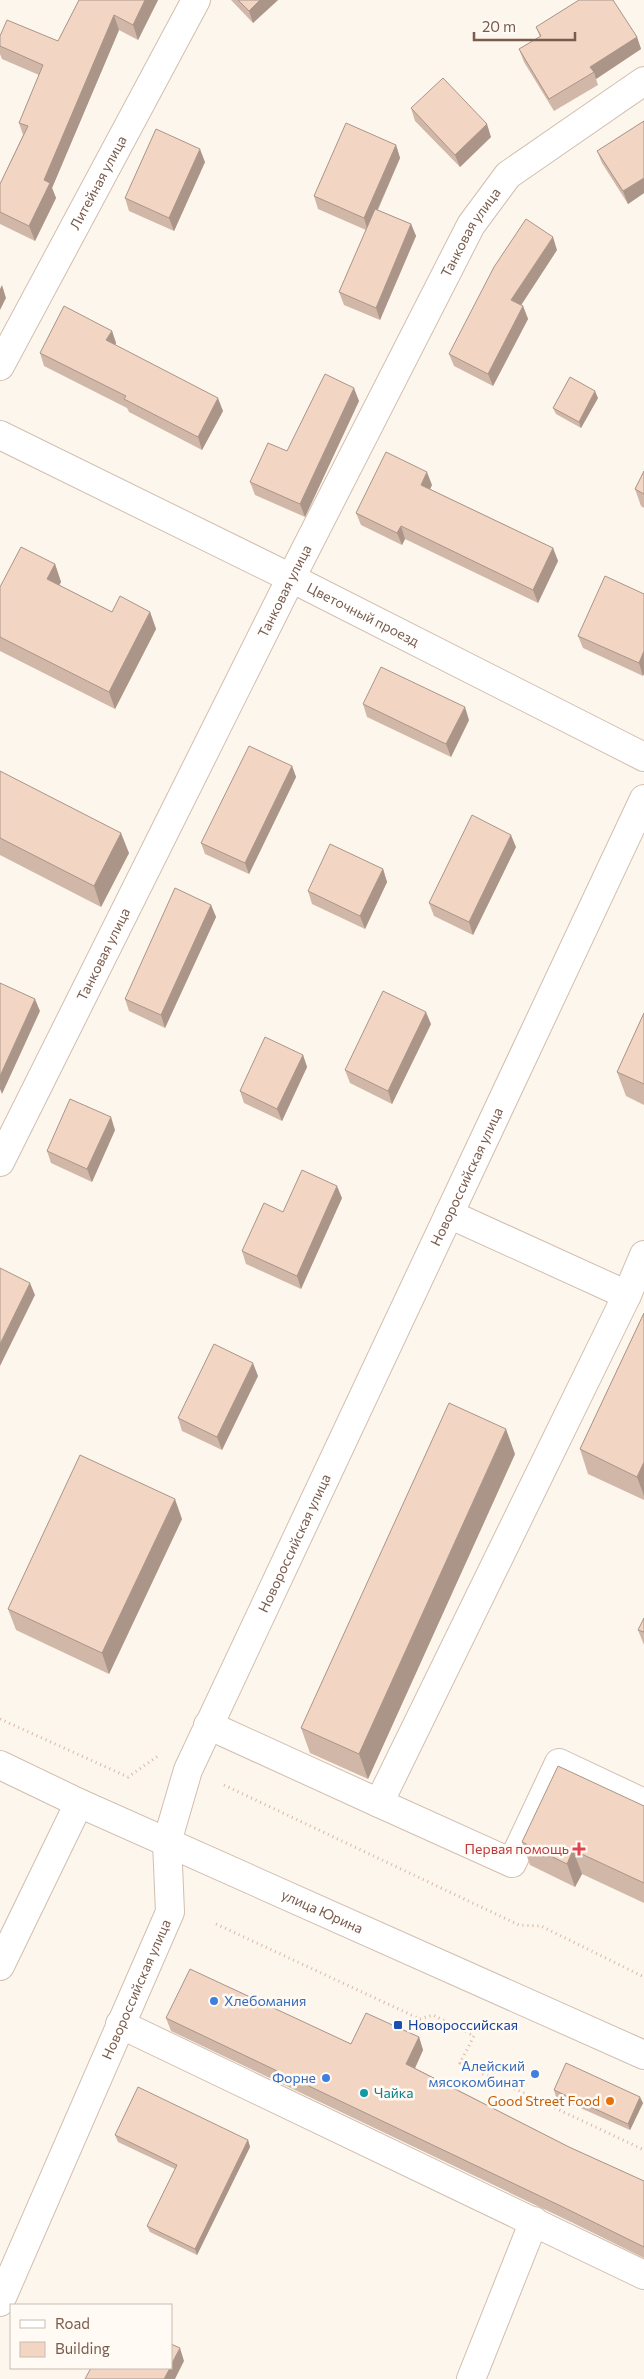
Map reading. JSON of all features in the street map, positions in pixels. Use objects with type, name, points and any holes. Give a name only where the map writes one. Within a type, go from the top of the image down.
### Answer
[{"type":"street","name":"Литейная улица","points":[[0,366],[196,0]]},
{"type":"street","name":"Танковая улица","points":[[0,1162],[291,578],[471,225],[508,175],[644,81]]},
{"type":"street","name":"Цветочный проезд","points":[[0,435],[291,578],[644,757]]},
{"type":"street","name":"Новороссийская улица","points":[[0,2302],[170,1912],[167,1842],[188,1770],[644,799]]},
{"type":"street","points":[[449,1214],[627,1295]]},
{"type":"street","points":[[379,1803],[627,1295],[644,1255]]},
{"type":"street","points":[[208,1725],[512,1863],[559,1764],[644,1803]]},
{"type":"street","name":"улица Юрина","points":[[0,1765],[79,1803],[644,2055]]},
{"type":"street","points":[[0,1966],[79,1803]]},
{"type":"street","points":[[120,2024],[644,2275]]},
{"type":"street","points":[[471,2379],[534,2221]]},
{"type":"path","points":[[0,1719],[128,1778],[158,1756]]},
{"type":"path","points":[[224,1785],[520,1925],[541,1926],[644,1977]]},
{"type":"path","points":[[216,1924],[420,2019],[433,2016],[474,2036],[460,2063],[644,2150]]},
{"type":"building","points":[[79,0],[145,0],[133,25],[114,15],[44,180],[50,183],[29,226],[0,212],[0,184],[28,126],[19,123],[43,65],[0,46],[0,36],[7,20],[58,41]]},
{"type":"building","points":[[238,0],[260,0],[249,11]]},
{"type":"building","points":[[579,0],[613,0],[637,37],[590,67],[594,72],[549,99],[519,49],[541,36],[536,27]]},
{"type":"building","points":[[443,78],[487,124],[455,155],[411,108]]},
{"type":"building","points":[[644,121],[644,178],[623,191],[597,151]]},
{"type":"building","points":[[346,123],[396,145],[364,218],[314,196]]},
{"type":"building","points":[[156,129],[200,149],[169,218],[125,198]]},
{"type":"building","points":[[375,209],[411,224],[376,308],[339,292]]},
{"type":"building","points":[[526,219],[553,237],[511,300],[523,306],[488,374],[449,354],[494,267]]},
{"type":"building","points":[[64,306],[112,331],[106,340],[218,398],[198,437],[124,399],[126,396],[40,353]]},
{"type":"building","points":[[325,374],[354,388],[300,504],[250,482],[268,443],[287,451]]},
{"type":"building","points":[[570,377],[595,391],[579,422],[553,408]]},
{"type":"building","points":[[386,452],[427,472],[421,485],[553,548],[533,590],[401,526],[397,533],[356,513]]},
{"type":"building","points":[[644,471],[644,494],[635,489]]},
{"type":"building","points":[[21,547],[55,564],[47,579],[112,612],[120,596],[150,612],[109,692],[0,637],[0,587]]},
{"type":"building","points":[[605,576],[644,594],[644,651],[639,663],[578,636]]},
{"type":"building","points":[[381,667],[465,707],[446,744],[363,704]]},
{"type":"building","points":[[249,746],[292,766],[245,863],[201,843]]},
{"type":"building","points":[[0,771],[121,833],[94,886],[0,838]]},
{"type":"building","points":[[472,815],[511,835],[469,922],[429,903]]},
{"type":"building","points":[[330,844],[383,869],[360,916],[308,891]]},
{"type":"building","points":[[175,888],[211,905],[161,1015],[125,999]]},
{"type":"building","points":[[0,983],[35,999],[0,1076]]},
{"type":"building","points":[[383,991],[426,1012],[388,1091],[345,1070]]},
{"type":"building","points":[[644,1013],[644,1084],[617,1072]]},
{"type":"building","points":[[265,1037],[303,1055],[277,1109],[240,1091]]},
{"type":"building","points":[[70,1099],[111,1117],[87,1169],[47,1151]]},
{"type":"building","points":[[302,1170],[337,1186],[297,1276],[242,1251],[264,1203],[283,1212]]},
{"type":"building","points":[[0,1268],[30,1283],[0,1344]]},
{"type":"building","points":[[644,1313],[644,1462],[637,1477],[580,1449]]},
{"type":"building","points":[[214,1344],[253,1363],[217,1437],[178,1418]]},
{"type":"building","points":[[449,1403],[506,1429],[359,1754],[301,1728]]},
{"type":"building","points":[[80,1455],[175,1499],[102,1653],[8,1609]]},
{"type":"building","points":[[644,1618],[644,1632],[638,1630]]},
{"type":"building","points":[[558,1766],[644,1806],[644,1883],[573,1850],[567,1864],[522,1842]]},
{"type":"building","points":[[190,1969],[351,2044],[366,2013],[419,2037],[406,2064],[569,2147],[644,2181],[644,2247],[166,2018]]},
{"type":"building","points":[[566,2063],[640,2097],[628,2124],[554,2090]]},
{"type":"building","points":[[138,2087],[248,2140],[195,2249],[147,2226],[177,2165],[115,2135]]},
{"type":"building","points":[[172,2344],[180,2348],[172,2363]]},
{"type":"building","points":[[90,2369],[169,2369],[164,2379],[85,2379]]},
{"type":"place","name":"Первая помощь","points":[[579,1849]]},
{"type":"place","name":"Хлебомания","points":[[214,2001]]},
{"type":"place","name":"Новороссийская","points":[[398,2025]]},
{"type":"place","name":"Алейский мясокомбинат","points":[[535,2074]]},
{"type":"place","name":"Форне","points":[[326,2078]]},
{"type":"place","name":"Чайка","points":[[364,2093]]},
{"type":"place","name":"Good Street Food","points":[[610,2101]]}]
